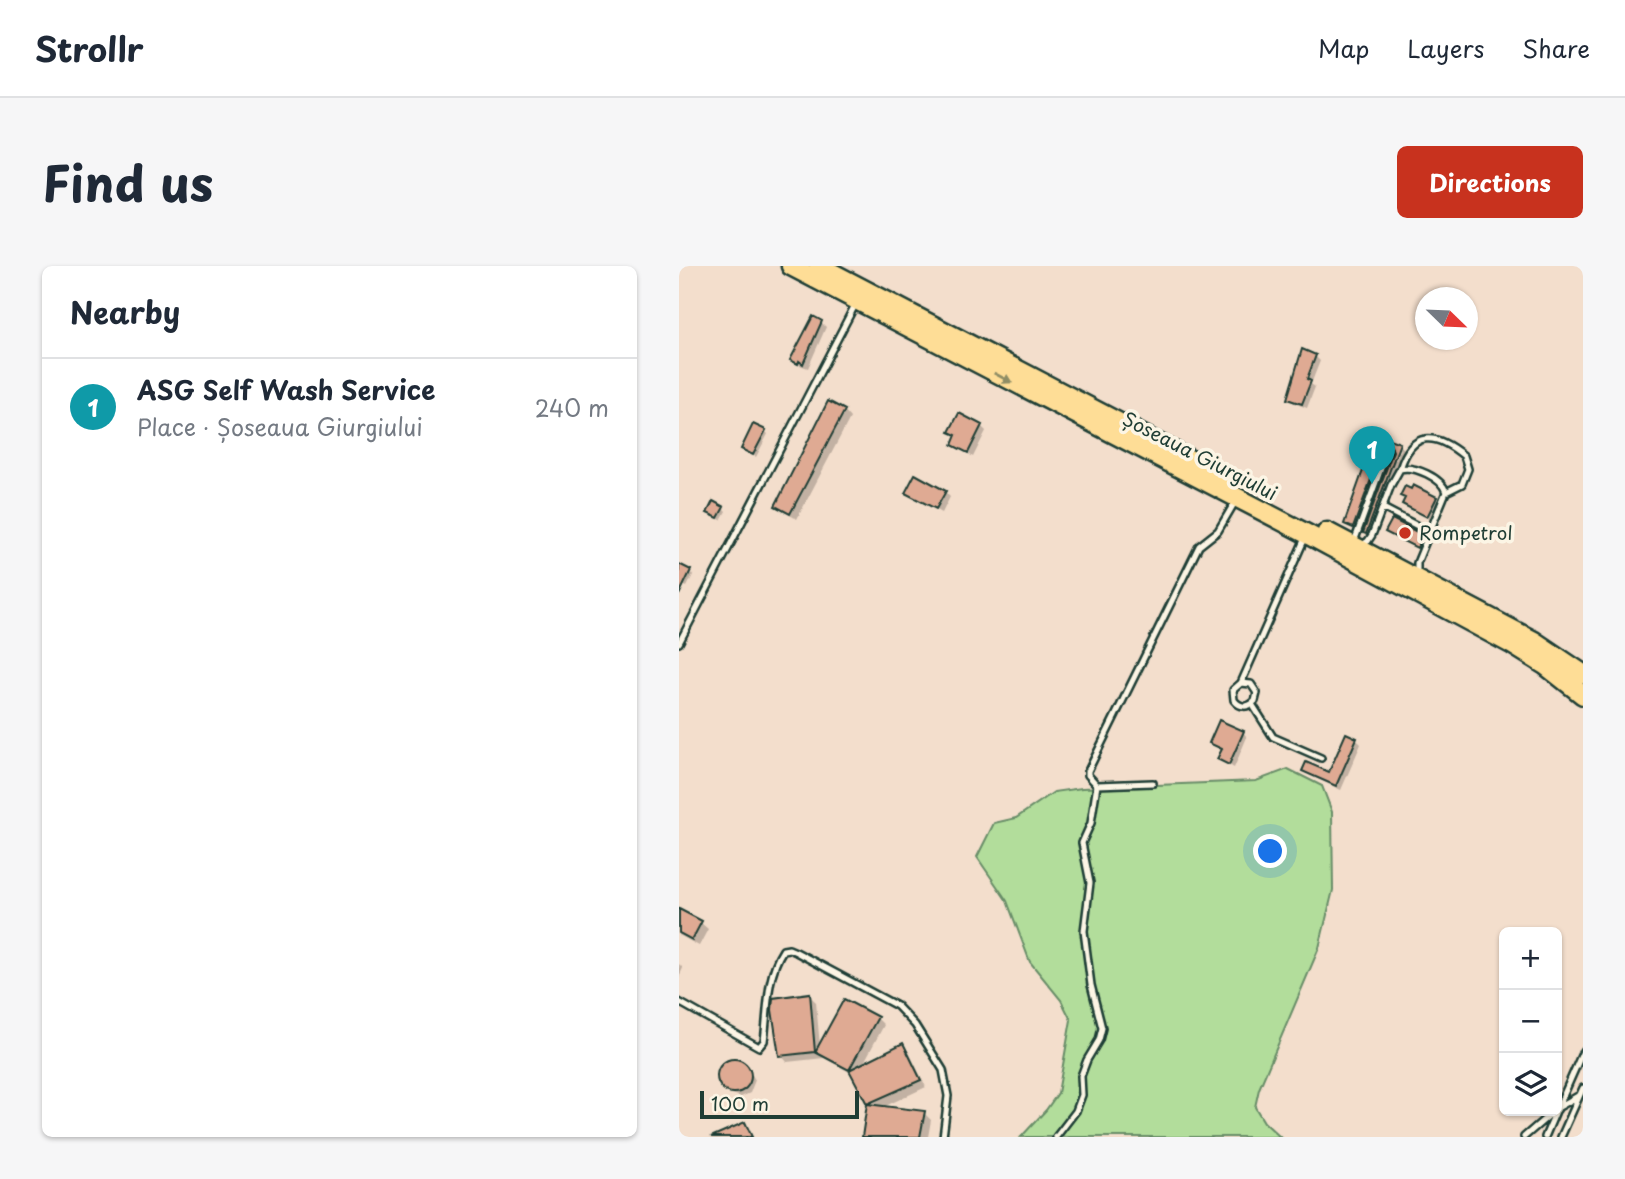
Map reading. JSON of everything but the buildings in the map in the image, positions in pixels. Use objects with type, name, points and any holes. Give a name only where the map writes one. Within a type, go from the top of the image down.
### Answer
[{"type":"highway","name":"Șoseaua Giurgiului","points":[[791,266],[1307,534],[1530,655],[1563,677],[1583,695]]},
{"type":"highway","name":"Șoseaua Giurgiului","points":[[819,266],[1534,641],[1583,674]]},
{"type":"lane","points":[[679,643],[858,301]]},
{"type":"lane","points":[[1354,546],[1369,541],[1403,458],[1418,440],[1425,438],[1440,442],[1464,456],[1468,469],[1462,484],[1445,492]]},
{"type":"lane","points":[[1354,546],[1388,449]]},
{"type":"lane","points":[[1400,469],[1413,468],[1431,477],[1443,485],[1445,492],[1417,563],[1417,579]]},
{"type":"lane","points":[[1097,785],[1088,775],[1095,755],[1199,546],[1218,531],[1237,498]]},
{"type":"lane","points":[[1383,508],[1429,532]]},
{"type":"lane","points":[[1241,683],[1248,682],[1254,687],[1257,697],[1252,704],[1240,706],[1234,700],[1233,690],[1241,683],[1307,534]]},
{"type":"lane","points":[[1252,704],[1273,737],[1321,758]]},
{"type":"lane","points":[[1097,785],[1153,783]]},
{"type":"lane","points":[[1056,1137],[1076,1111],[1082,1095],[1081,1076],[1102,1028],[1091,985],[1084,931],[1090,883],[1083,843],[1091,823],[1097,785]]},
{"type":"lane","points":[[679,1002],[759,1047],[764,1041],[768,993],[777,959],[783,950],[796,952],[897,1006],[915,1025],[943,1070],[948,1096],[943,1137]]},
{"type":"lane","points":[[1562,1096],[1583,1051]]},
{"type":"lane","points":[[1561,1137],[1583,1088]]},
{"type":"lane","points":[[1562,1106],[1580,1095]]},
{"type":"lane","points":[[1524,1137],[1548,1116]]},
{"type":"lane","points":[[1545,1137],[1553,1116]]},
{"type":"green space","points":[[1288,769],[1322,786],[1332,812],[1333,890],[1319,948],[1259,1089],[1255,1107],[1264,1122],[1280,1137],[1021,1137],[1058,1093],[1071,1020],[1061,1000],[1030,962],[1007,901],[977,857],[994,823],[1016,818],[1054,792],[1082,788],[1256,781]]},
{"type":"place","name":"ASG Self Wash Service","points":[[1372,484]]},
{"type":"place","name":"Rompetrol","points":[[1405,533]]}]
